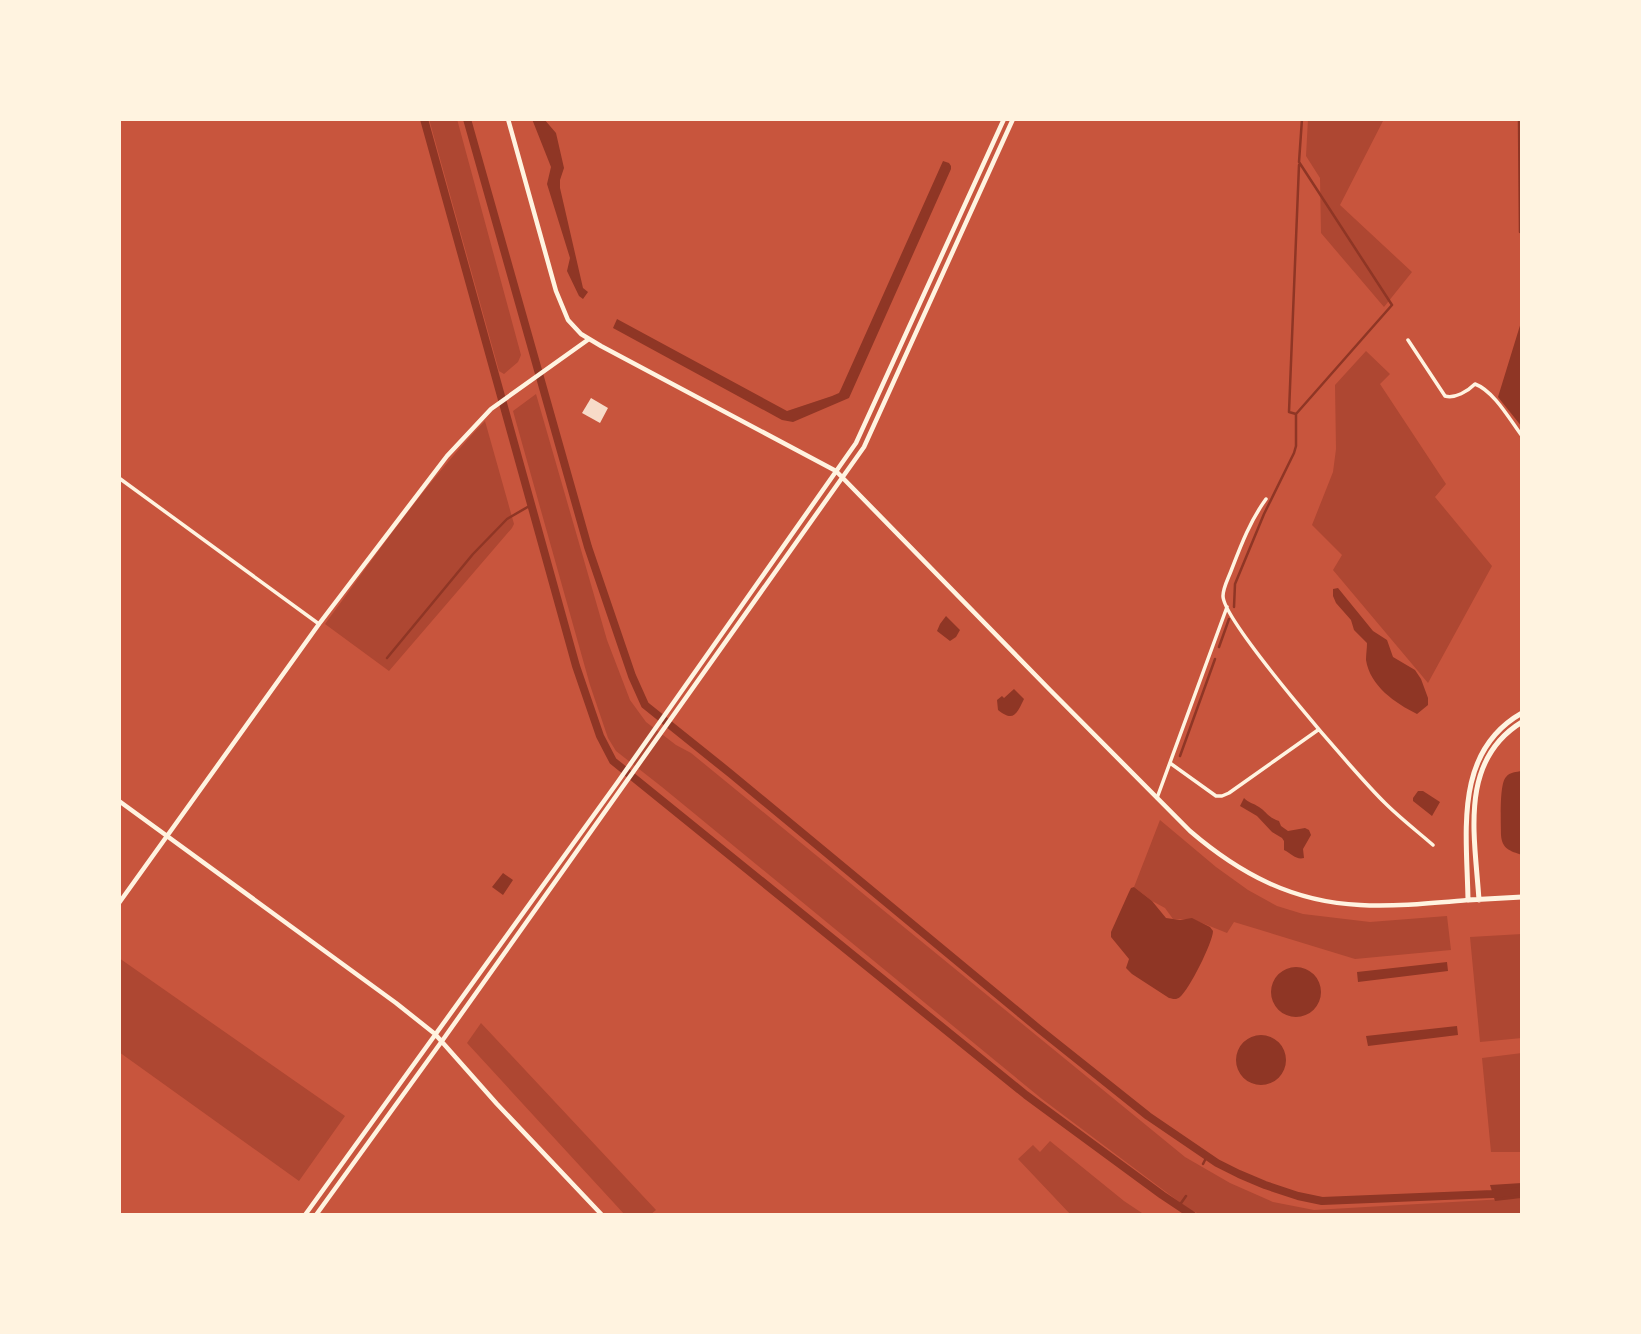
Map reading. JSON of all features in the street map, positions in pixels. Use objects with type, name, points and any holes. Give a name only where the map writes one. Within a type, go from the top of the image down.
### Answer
[{"type":"main road","points":[[1522,713],[1506,724],[1482,752],[1475,766],[1467,800],[1468,900],[1522,897]]},
{"type":"main road","points":[[1479,900],[1474,822],[1477,785],[1488,755],[1499,741],[1522,722]]},
{"type":"street","points":[[508,119],[556,292],[568,320],[589,339],[836,471],[1190,831],[1239,869],[1281,890],[1331,902],[1361,905],[1468,900]]},
{"type":"street","points":[[304,1215],[617,783],[856,443],[1004,119]]},
{"type":"street","points":[[316,1215],[864,447],[1013,119]]},
{"type":"street","points":[[119,903],[319,624],[447,456],[491,409],[589,339]]},
{"type":"street","points":[[1408,340],[1445,396],[1450,398],[1469,390],[1475,384],[1483,387],[1522,436]]},
{"type":"street","points":[[119,478],[319,624]]},
{"type":"street","points":[[1266,499],[1243,539],[1224,588],[1224,602],[1249,642],[1319,729],[1384,802],[1433,845]]},
{"type":"street","points":[[1157,798],[1227,607]]},
{"type":"street","points":[[1170,763],[1216,796],[1222,796],[1319,729]]},
{"type":"street","points":[[119,801],[435,1034],[602,1215]]},
{"type":"shaded area","points":[[429,119],[457,119],[521,355],[518,362],[504,374],[499,371]]},
{"type":"shaded area","points":[[532,119],[544,119],[556,133],[564,168],[560,188],[583,288],[588,292],[583,299],[567,271],[570,258],[547,184],[551,167]]},
{"type":"shaded area","points":[[1308,119],[1384,119],[1340,205],[1412,272],[1384,307],[1321,233],[1320,178],[1306,156]]},
{"type":"shaded area","points":[[943,161],[949,163],[951,169],[849,398],[793,422],[782,420],[613,328],[617,319],[787,411],[839,393]]},
{"type":"shaded area","points":[[1522,319],[1522,427],[1498,397]]},
{"type":"shaded area","points":[[1366,351],[1390,374],[1380,384],[1446,484],[1435,497],[1492,566],[1428,683],[1333,570],[1342,555],[1312,525],[1333,472],[1336,449],[1335,385]]},
{"type":"shaded area","points":[[536,394],[607,640],[630,700],[646,722],[691,753],[1185,1157],[1230,1183],[1273,1202],[1314,1210],[1522,1198],[1522,1215],[1202,1215],[1190,1210],[1042,1099],[616,751],[608,738],[590,685],[513,411]]},
{"type":"shaded area","points":[[485,421],[514,524],[389,671],[325,624],[421,494]]},
{"type":"shaded area","points":[[1338,588],[1373,631],[1387,640],[1393,657],[1415,670],[1421,679],[1428,705],[1417,714],[1400,705],[1378,686],[1368,669],[1367,643],[1354,630],[1351,620],[1333,596],[1333,589]]},
{"type":"shaded area","points":[[946,616],[960,630],[950,641],[937,631]]},
{"type":"shaded area","points":[[1014,689],[1024,699],[1017,712],[1008,716],[998,710],[997,700],[1002,696],[1004,698]]},
{"type":"shaded area","points":[[1522,771],[1522,855],[1510,851],[1503,843],[1501,795],[1506,777],[1513,772]]},
{"type":"shaded area","points":[[1418,791],[1423,791],[1440,802],[1432,816],[1413,801]]},
{"type":"shaded area","points":[[1244,798],[1279,821],[1288,831],[1305,828],[1309,830],[1311,835],[1303,849],[1304,858],[1284,850],[1282,838],[1272,832],[1257,816],[1240,806]]},
{"type":"shaded area","points":[[1160,820],[1216,867],[1248,890],[1277,906],[1303,914],[1370,922],[1447,916],[1451,950],[1355,959],[1234,922],[1227,933],[1192,919],[1173,919],[1165,908],[1134,887]]},
{"type":"shaded area","points":[[503,873],[513,880],[503,895],[492,887]]},
{"type":"shaded area","points":[[1134,887],[1152,901],[1166,918],[1192,918],[1213,931],[1194,976],[1177,999],[1169,998],[1132,974],[1126,968],[1129,959],[1111,937],[1129,892]]},
{"type":"shaded area","points":[[1522,934],[1522,1038],[1480,1042],[1470,937]]},
{"type":"shaded area","points":[[119,958],[345,1116],[299,1181],[119,1052]]},
{"type":"shaded area","points":[[1447,962],[1448,971],[1358,982],[1357,972]]},
{"type":"shaded area","points":[[1296,967],[1313,975],[1321,992],[1313,1009],[1296,1017],[1279,1009],[1271,992],[1279,975]]},
{"type":"shaded area","points":[[481,1023],[656,1210],[650,1215],[625,1215],[467,1043]]},
{"type":"shaded area","points":[[1457,1026],[1458,1035],[1368,1046],[1366,1036]]},
{"type":"shaded area","points":[[1261,1035],[1278,1043],[1286,1060],[1278,1077],[1261,1085],[1244,1077],[1236,1060],[1244,1043]]},
{"type":"shaded area","points":[[1522,1053],[1522,1152],[1491,1152],[1482,1058]]},
{"type":"shaded area","points":[[1050,1141],[1145,1215],[1071,1215],[1018,1159],[1033,1145],[1040,1152]]},
{"type":"shaded area","points":[[1522,1183],[1522,1198],[1495,1201],[1490,1185]]},
{"type":"building","points":[[591,398],[608,408],[600,423],[582,413]]},
{"type":"waterway","points":[[424,119],[576,666],[600,736],[613,761],[1026,1095],[1192,1215]]},
{"type":"waterway","points":[[467,119],[588,547],[632,676],[645,705],[1039,1029],[1148,1116],[1217,1163],[1265,1185],[1322,1201],[1522,1191]]},
{"type":"waterway","points":[[1234,607],[1235,584],[1264,514],[1294,453],[1296,414],[1392,305],[1299,162],[1302,119]]},
{"type":"waterway","points":[[1519,119],[1520,232]]},
{"type":"waterway","points":[[1296,414],[1289,412],[1299,165]]},
{"type":"waterway","points":[[387,658],[473,554],[507,519],[531,505]]},
{"type":"waterway","points":[[1219,647],[1229,619]]},
{"type":"waterway","points":[[1180,756],[1215,659]]},
{"type":"waterway","points":[[1203,1164],[1207,1156]]},
{"type":"waterway","points":[[1179,1206],[1186,1196]]}]
